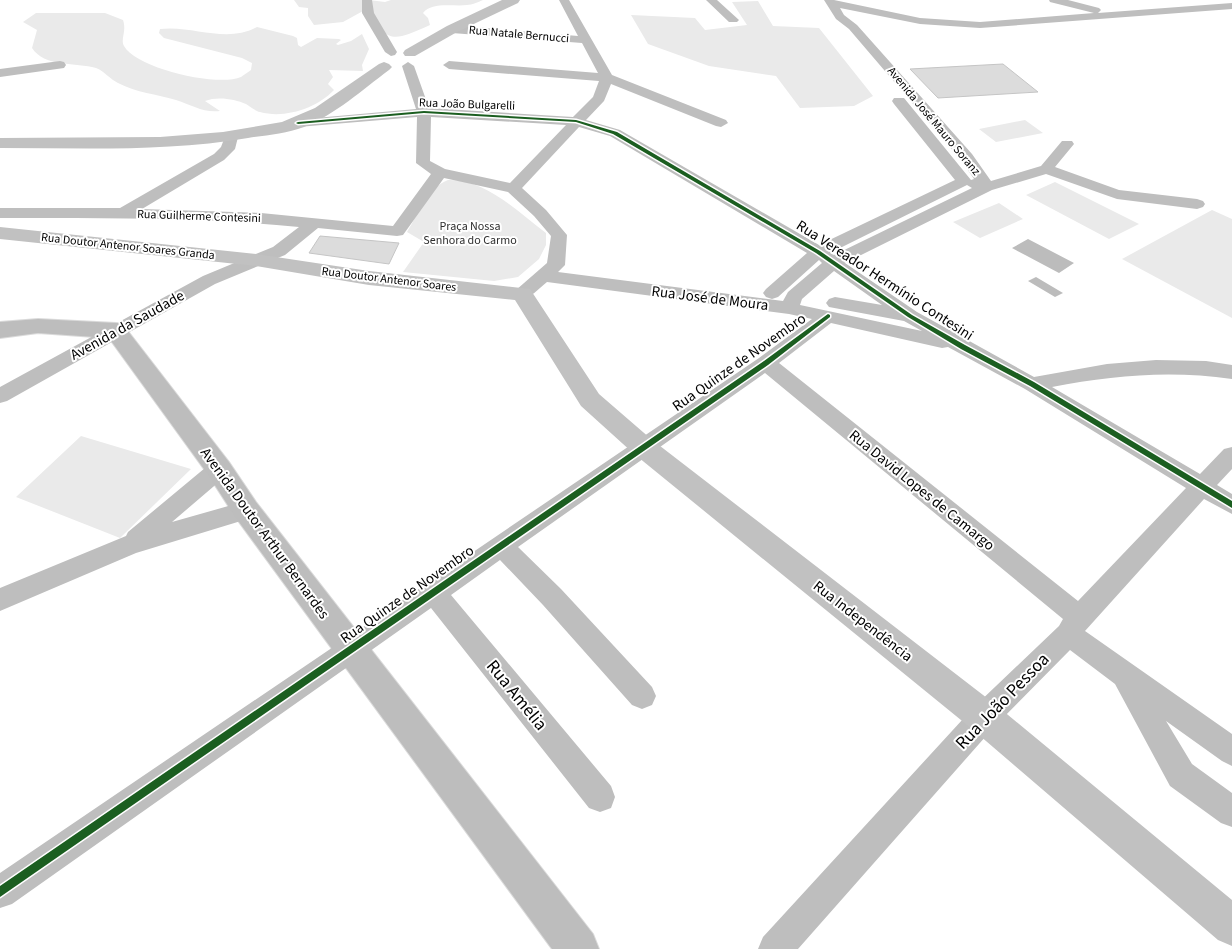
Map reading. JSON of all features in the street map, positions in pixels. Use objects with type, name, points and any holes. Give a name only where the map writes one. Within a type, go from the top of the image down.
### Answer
[{"type":"main road","points":[[0,143],[190,141],[231,136],[298,123],[325,109],[388,60],[395,68],[452,29],[513,0]]},
{"type":"main road","name":"Rua Doutor Antenor Soares Granda","points":[[0,233],[256,260]]},
{"type":"main road","name":"Rua Doutor Antenor Soares","points":[[256,260],[369,278],[522,294]]},
{"type":"main road","name":"Rua Independência","points":[[522,294],[590,400],[642,446],[984,717],[1232,926]]},
{"type":"main road","points":[[0,330],[38,326],[116,331]]},
{"type":"main road","name":"Avenida Doutor Arthur Bernardes","points":[[116,331],[350,650],[578,949]]},
{"type":"street","points":[[367,0],[368,13],[388,60]]},
{"type":"street","points":[[564,0],[607,78]]},
{"type":"street","points":[[711,0],[733,20]]},
{"type":"street","points":[[1054,0],[1115,15]]},
{"type":"street","points":[[830,2],[884,16],[952,24],[980,24],[1232,6]]},
{"type":"street","name":"Avenida José Mauro Soranz","points":[[791,302],[834,262],[987,188],[967,157],[853,27],[840,17],[830,2]]},
{"type":"street","name":"Avenida José Mauro Soranz","points":[[772,293],[818,252],[964,181],[839,28],[840,17]]},
{"type":"street","name":"Rua Natale Bernucci","points":[[452,29],[586,40]]},
{"type":"street","points":[[409,59],[424,112],[423,163],[440,173],[513,188],[540,213],[559,235],[550,270],[522,294]]},
{"type":"street","points":[[0,73],[60,65]]},
{"type":"street","points":[[449,65],[607,78],[720,123]]},
{"type":"street","points":[[513,188],[599,98],[607,78]]},
{"type":"street","name":"Rua João Bulgarelli","points":[[298,123],[424,112],[576,121]]},
{"type":"street","name":"Rua Vereador Hermínio Contesini","points":[[576,121],[615,134],[818,252],[910,316],[1032,384],[1232,505]]},
{"type":"street","points":[[122,213],[219,157],[228,149],[231,136]]},
{"type":"street","points":[[964,181],[987,188],[1046,168],[1067,144]]},
{"type":"street","points":[[1046,168],[1117,194],[1197,204]]},
{"type":"street","name":"Rua Guilherme Contesini","points":[[0,213],[122,213],[261,218],[397,231],[440,173]]},
{"type":"street","name":"Avenida da Saudade","points":[[0,396],[209,280],[279,251],[314,223]]},
{"type":"street","name":"Rua José de Moura","points":[[550,270],[910,316]]},
{"type":"street","name":"Rua José de Moura","points":[[673,287],[772,293],[828,316],[963,347]]},
{"type":"street","name":"Rua Quinze de Novembro","points":[[0,892],[434,593],[642,446],[766,362],[828,316]]},
{"type":"street","name":"Rua David Lopes de Camargo","points":[[766,362],[1073,626],[1124,674],[1232,751]]},
{"type":"street","points":[[1032,384],[1097,371],[1157,366],[1201,366],[1232,372]]},
{"type":"street","name":"Rua João Pessoa","points":[[774,949],[984,717],[1073,626],[1232,455]]},
{"type":"street","points":[[130,545],[218,469]]},
{"type":"street","points":[[0,600],[130,545],[246,510]]},
{"type":"street","points":[[501,545],[552,597],[642,696]]},
{"type":"street","name":"Rua Amélia","points":[[434,593],[600,797]]},
{"type":"street","points":[[1124,674],[1181,775],[1232,812]]},
{"type":"green space","points":[[294,0],[369,0],[385,2],[391,0],[483,0],[469,5],[444,5],[427,9],[423,13],[428,18],[430,25],[399,37],[386,34],[363,11],[343,22],[314,25],[308,16],[308,8],[299,7]]},
{"type":"green space","points":[[758,1],[773,26],[819,28],[873,96],[854,106],[800,108],[776,76],[709,66],[648,44],[631,15],[695,18],[705,30],[747,25],[732,2]]},
{"type":"green space","points":[[36,13],[105,13],[123,20],[124,46],[132,54],[145,62],[179,74],[215,80],[241,77],[251,70],[252,63],[242,58],[164,38],[159,33],[160,29],[172,28],[233,34],[257,27],[293,36],[297,38],[298,45],[301,47],[317,38],[339,39],[341,40],[336,44],[338,45],[351,41],[362,34],[369,49],[362,65],[363,71],[329,70],[333,77],[328,84],[334,90],[310,107],[290,113],[270,114],[255,110],[242,102],[220,98],[205,101],[220,111],[208,111],[125,86],[96,68],[53,62],[45,59],[32,48],[37,30],[23,22]]},
{"type":"green space","points":[[1025,120],[1043,133],[996,142],[979,129]]},
{"type":"green space","name":"Praça Nossa Senhora do Carmo","points":[[448,180],[462,181],[475,185],[501,198],[546,233],[546,245],[539,259],[518,277],[494,281],[403,272],[424,242],[407,232],[429,195],[434,189]]},
{"type":"green space","points":[[1055,182],[1139,224],[1109,239],[1026,195]]},
{"type":"green space","points":[[999,203],[1023,219],[980,238],[953,222]]},
{"type":"green space","points":[[1212,210],[1232,219],[1232,318],[1122,259]]},
{"type":"green space","points":[[81,436],[191,469],[120,538],[16,497]]},
{"type":"shaded area","points":[[1028,239],[1074,263],[1059,273],[1012,248]]},
{"type":"shaded area","points":[[1036,277],[1063,293],[1055,297],[1028,281]]},
{"type":"building","points":[[1003,64],[1038,92],[938,98],[910,69]]},
{"type":"building","points":[[320,236],[399,243],[389,264],[309,253]]},
{"type":"cycle path","points":[[298,123],[424,112],[576,121],[615,133],[818,252],[910,316],[1032,384],[1232,505]]},
{"type":"cycle path","points":[[0,892],[766,363],[828,316]]}]
